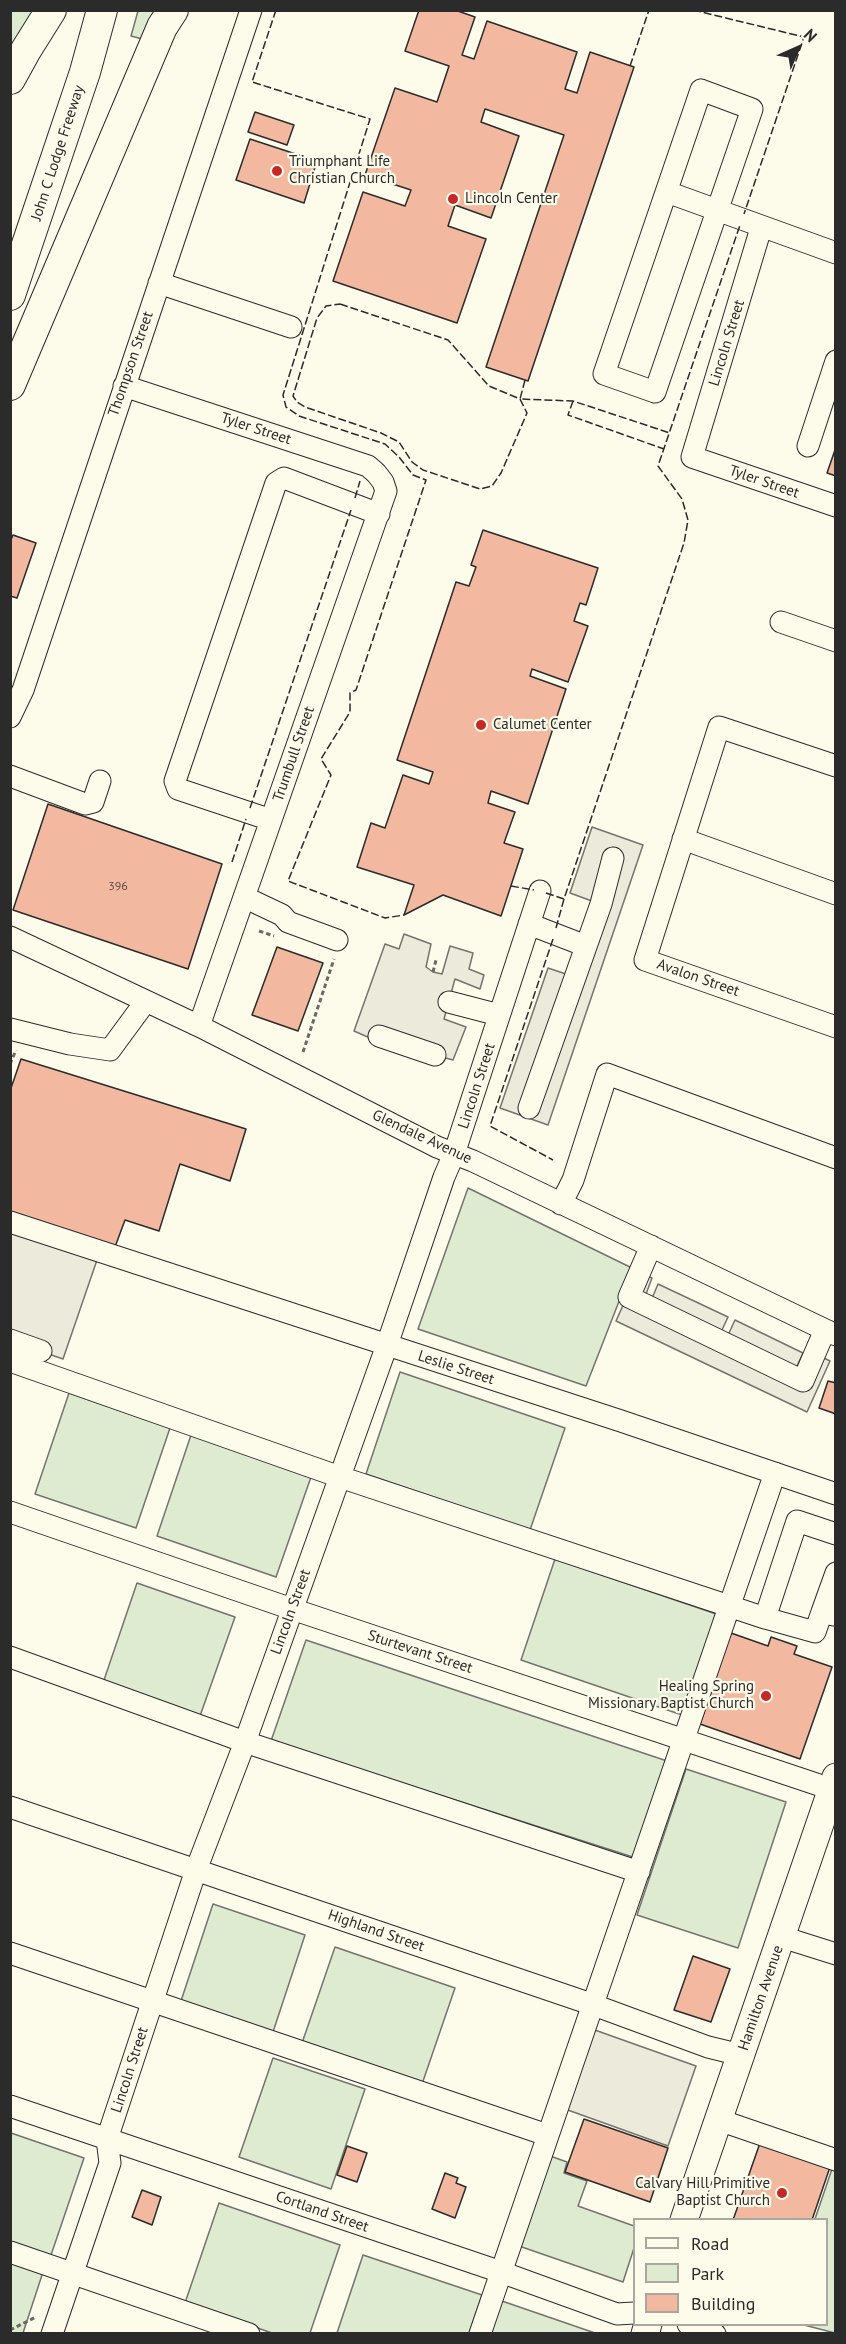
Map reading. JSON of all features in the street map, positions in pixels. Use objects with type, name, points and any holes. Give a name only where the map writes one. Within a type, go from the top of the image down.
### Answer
[{"type":"highway","points":[[10,79],[51,10]]},
{"type":"highway","name":"John C Lodge Freeway","points":[[10,295],[85,72],[102,10]]},
{"type":"highway","points":[[10,385],[157,37],[173,10]]},
{"type":"main road","name":"Hamilton Avenue","points":[[685,2218],[833,1783]]},
{"type":"street","name":"Thompson Street","points":[[10,717],[23,690],[251,10]]},
{"type":"street","points":[[701,90],[752,109],[718,211],[655,392],[604,374],[701,90]]},
{"type":"street","points":[[667,192],[761,228],[836,253]]},
{"type":"street","name":"Lincoln Street","points":[[692,457],[761,228]]},
{"type":"street","points":[[159,283],[291,327]]},
{"type":"street","points":[[808,446],[836,362]]},
{"type":"street","name":"Tyler Street","points":[[124,386],[368,466],[383,482]]},
{"type":"street","name":"Tyler Street","points":[[692,457],[836,506]]},
{"type":"street","points":[[271,820],[178,789],[176,781],[276,483],[284,478],[379,514]]},
{"type":"street","name":"Trumbull Street","points":[[199,1026],[379,514],[386,491],[383,482]]},
{"type":"street","points":[[781,622],[836,641]]},
{"type":"street","points":[[836,766],[719,726],[683,839],[836,894]]},
{"type":"street","points":[[10,776],[85,804],[93,802],[100,782]]},
{"type":"street","name":"Avalon Street","points":[[683,839],[645,960],[836,1027]]},
{"type":"street","points":[[529,1108],[586,946],[614,858]]},
{"type":"street","name":"Lincoln Street","points":[[52,2334],[110,2163],[107,2139],[196,1870],[245,1742],[387,1345],[444,1177],[454,1154],[540,891]]},
{"type":"street","points":[[244,897],[282,915],[288,922],[336,949]]},
{"type":"street","points":[[529,924],[586,946]]},
{"type":"street","name":"Glendale Avenue","points":[[10,936],[199,1026],[454,1154],[830,1332]]},
{"type":"street","points":[[10,1029],[69,1044],[110,1050],[146,1000]]},
{"type":"street","points":[[448,1002],[499,1015]]},
{"type":"street","points":[[379,1036],[435,1055]]},
{"type":"street","points":[[561,1203],[573,1180],[607,1074],[836,1158]]},
{"type":"street","name":"Leslie Street","points":[[10,1222],[836,1494]]},
{"type":"street","points":[[651,1246],[629,1297],[803,1381],[830,1332]]},
{"type":"street","points":[[10,1340],[41,1351]]},
{"type":"street","points":[[10,1361],[340,1477],[730,1607],[815,1632],[829,1614],[836,1573]]},
{"type":"street","points":[[480,2334],[591,2004],[685,1740],[775,1473]]},
{"type":"street","name":"Sturtevant Street","points":[[10,1512],[685,1740],[833,1783]]},
{"type":"street","points":[[765,1618],[797,1521],[836,1534]]},
{"type":"street","points":[[10,1658],[245,1742],[639,1872]]},
{"type":"street","name":"Highland Street","points":[[10,1807],[591,2004],[708,2047],[741,2055]]},
{"type":"street","points":[[782,1936],[836,1954]]},
{"type":"street","points":[[10,1953],[547,2135]]},
{"type":"street","name":"Cortland Street","points":[[10,2106],[501,2272],[617,2314],[633,2313]]},
{"type":"street","points":[[719,2120],[836,2160]]},
{"type":"street","points":[[10,2252],[249,2334]]},
{"type":"street","points":[[691,2326],[715,2334]]},
{"type":"path","points":[[259,931],[279,938]]},
{"type":"path","points":[[303,1052],[336,949]]},
{"type":"path","points":[[433,972],[436,960]]},
{"type":"path","points":[[10,2330],[36,2317]]},
{"type":"green space","points":[[11,11],[37,11],[11,56]]},
{"type":"green space","points":[[138,11],[162,11],[146,40],[131,36]]},
{"type":"green space","points":[[468,1188],[632,1268],[586,1386],[418,1329]]},
{"type":"green space","points":[[400,1372],[565,1428],[530,1530],[366,1474]]},
{"type":"green space","points":[[69,1393],[170,1428],[136,1528],[35,1494]]},
{"type":"green space","points":[[191,1435],[311,1477],[276,1577],[157,1536]]},
{"type":"green space","points":[[555,1559],[719,1615],[685,1716],[521,1660]]},
{"type":"green space","points":[[137,1583],[235,1617],[200,1716],[103,1683]]},
{"type":"green space","points":[[306,1640],[670,1762],[636,1858],[271,1741]]},
{"type":"green space","points":[[686,1769],[786,1802],[738,1948],[637,1915]]},
{"type":"green space","points":[[213,1904],[305,1935],[272,2035],[180,2004]]},
{"type":"green space","points":[[335,1947],[455,1988],[421,2087],[301,2046]]},
{"type":"green space","points":[[273,2058],[365,2089],[331,2189],[239,2157]]},
{"type":"green space","points":[[11,2133],[84,2158],[50,2258],[11,2244]]},
{"type":"green space","points":[[550,2156],[567,2162],[564,2173],[587,2181],[578,2206],[633,2226],[633,2251],[623,2282],[519,2246]]},
{"type":"green space","points":[[832,2169],[836,2171],[835,2333],[808,2326],[828,2326],[828,2218],[815,2218]]},
{"type":"green space","points":[[219,2203],[340,2245],[310,2333],[272,2333],[185,2303]]},
{"type":"green space","points":[[363,2255],[482,2295],[469,2333],[337,2333]]},
{"type":"green space","points":[[11,2261],[43,2272],[23,2333],[11,2334]]},
{"type":"green space","points":[[499,2300],[595,2333],[488,2334]]},
{"type":"shaded area","points":[[592,827],[643,845],[548,1125],[500,1108],[548,968],[575,977],[600,904],[570,893]]},
{"type":"shaded area","points":[[404,934],[431,944],[426,967],[433,972],[442,974],[450,946],[473,953],[469,969],[484,975],[480,989],[455,979],[444,1019],[466,1027],[453,1060],[370,1038],[354,1031],[385,944],[399,949]]},
{"type":"shaded area","points":[[11,1230],[97,1260],[63,1359],[11,1341]]},
{"type":"shaded area","points":[[638,1272],[652,1278],[646,1294],[649,1297],[653,1296],[658,1284],[728,1317],[722,1330],[724,1333],[729,1333],[735,1320],[803,1353],[797,1366],[799,1369],[812,1352],[830,1361],[807,1412],[616,1321]]},
{"type":"shaded area","points":[[592,2029],[696,2066],[668,2146],[565,2109]]},
{"type":"building","name":"Lincoln Center","points":[[419,10],[455,10],[475,17],[462,55],[474,59],[487,21],[577,52],[565,89],[577,93],[590,52],[634,67],[528,381],[486,367],[564,135],[485,109],[481,122],[519,136],[491,218],[455,205],[448,226],[486,239],[457,323],[333,281],[363,192],[405,206],[411,190],[365,175],[395,88],[437,102],[449,66],[405,51]]},
{"type":"building","points":[[255,112],[294,125],[287,145],[248,132]]},
{"type":"building","name":"Triumphant Life Christian Church","points":[[250,139],[317,161],[304,203],[236,180]]},
{"type":"building","points":[[836,447],[836,476],[827,473]]},
{"type":"building","name":"Calumet Center","points":[[483,530],[598,568],[586,605],[580,603],[574,621],[588,626],[568,682],[532,669],[530,676],[566,689],[528,804],[491,791],[488,803],[515,812],[504,843],[523,849],[501,916],[443,895],[404,915],[414,885],[357,867],[371,823],[385,828],[403,775],[429,784],[433,772],[397,760],[456,582],[469,586],[476,567],[471,565]]},
{"type":"building","points":[[13,535],[36,543],[17,598],[10,596],[10,542]]},
{"type":"building","points":[[48,804],[222,864],[188,969],[13,910]]},
{"type":"building","points":[[277,947],[323,963],[298,1031],[252,1015]]},
{"type":"building","points":[[21,1059],[246,1129],[230,1181],[180,1164],[159,1231],[125,1220],[115,1247],[10,1212],[10,1091]]},
{"type":"building","points":[[828,1381],[836,1383],[836,1414],[819,1408]]},
{"type":"building","name":"Healing Spring Missionary Baptist Church","points":[[731,1633],[768,1646],[771,1637],[797,1646],[794,1654],[832,1667],[800,1759],[700,1724]]},
{"type":"building","points":[[693,1956],[730,1969],[711,2022],[674,2010]]},
{"type":"building","points":[[584,2119],[668,2148],[650,2202],[565,2172]]},
{"type":"building","name":"Calvary Hill Primitive Baptist Church","points":[[760,2143],[830,2167],[813,2218],[734,2218]]},
{"type":"building","points":[[347,2146],[367,2153],[357,2182],[337,2175]]},
{"type":"building","points":[[445,2173],[458,2178],[456,2183],[466,2187],[455,2218],[432,2209]]},
{"type":"building","points":[[142,2190],[161,2197],[152,2225],[132,2217]]},
{"type":"fence","points":[[276,10],[252,82],[370,119],[283,395],[286,407],[299,416],[385,444],[413,475],[426,480],[356,690],[350,693],[350,712],[321,759],[331,775],[288,881],[385,918],[404,915]]},
{"type":"fence","points":[[630,66],[649,10]]},
{"type":"fence","points":[[693,10],[804,37],[744,214]]},
{"type":"fence","points":[[546,893],[564,899],[684,543],[688,520],[682,499],[658,466],[740,225]]},
{"type":"fence","points":[[340,304],[448,340],[489,386],[520,399],[527,413],[501,473],[492,486],[480,489],[423,470],[412,462],[399,442],[381,433],[305,407],[297,402],[293,396],[317,318],[326,306],[340,304]]},
{"type":"fence","points":[[525,380],[520,399],[573,401],[670,433]]},
{"type":"fence","points":[[573,401],[568,415],[664,449]]},
{"type":"fence","points":[[355,498],[360,481]]},
{"type":"fence","points":[[250,808],[351,510]]},
{"type":"fence","points":[[232,862],[246,819]]},
{"type":"fence","points":[[511,886],[534,890]]},
{"type":"fence","points":[[556,928],[564,899]]},
{"type":"fence","points":[[553,939],[490,1126],[553,1160]]},
{"type":"place","name":"Triumphant Life Christian Church","points":[[277,171]]},
{"type":"place","name":"Lincoln Center","points":[[453,199]]},
{"type":"place","name":"Calumet Center","points":[[481,725]]},
{"type":"place","name":"Healing Spring Missionary Baptist Church","points":[[766,1696]]},
{"type":"place","name":"Calvary Hill Primitive Baptist Church","points":[[782,2193]]}]
